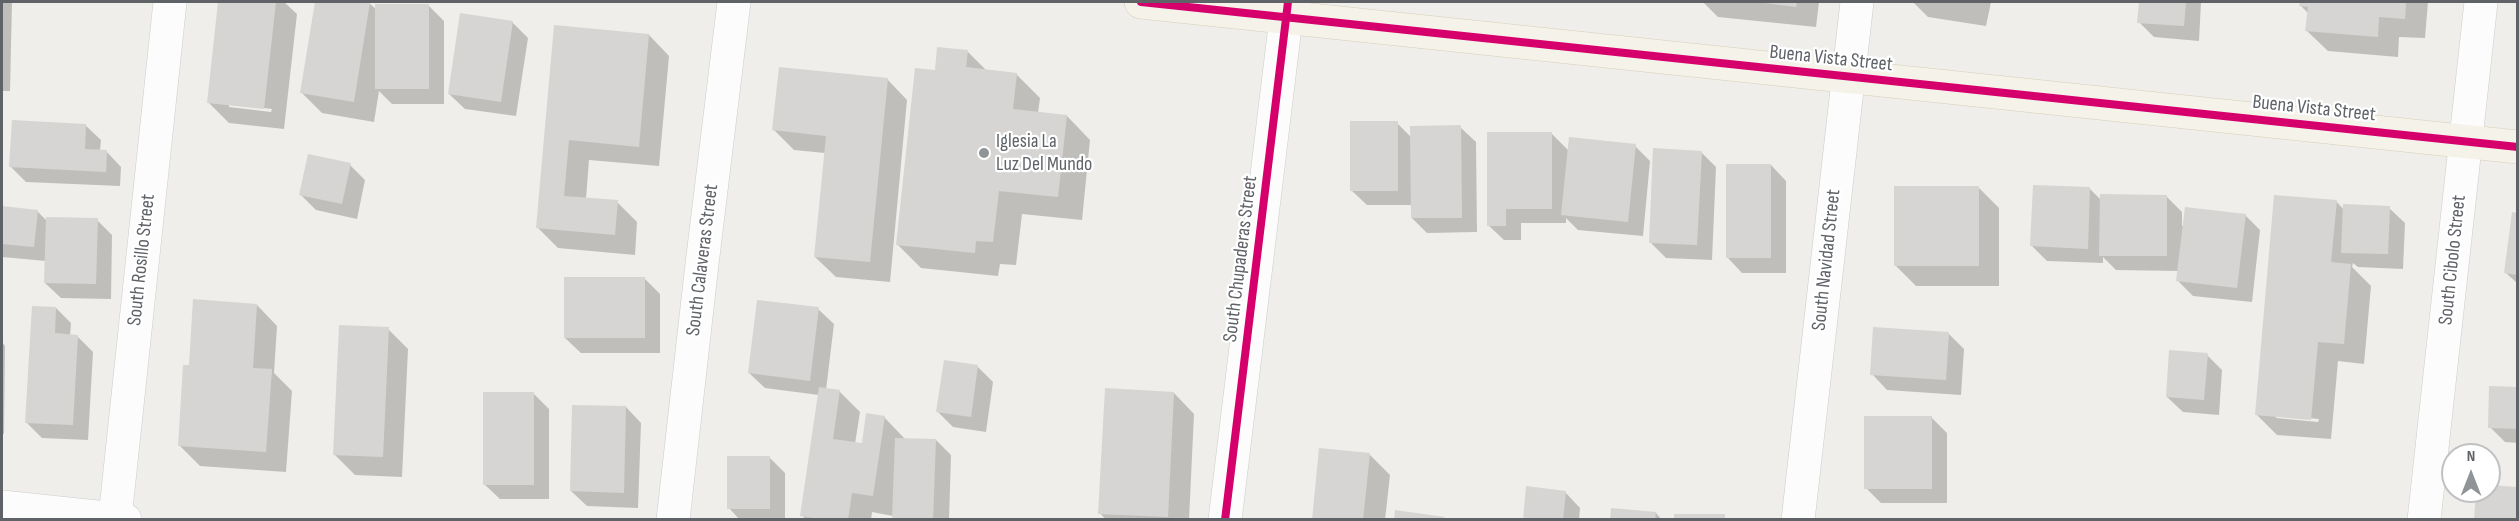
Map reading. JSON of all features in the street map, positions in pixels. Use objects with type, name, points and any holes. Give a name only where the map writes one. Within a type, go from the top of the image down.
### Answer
[{"type":"main road","name":"Buena Vista Street","points":[[1141,2],[1287,9],[1848,78],[2517,147]]},
{"type":"street","name":"South Rosillo Street","points":[[120,519],[170,2]]},
{"type":"street","name":"South Calaveras Street","points":[[673,519],[734,2]]},
{"type":"street","name":"South Navidad Street","points":[[1798,519],[1857,2]]},
{"type":"street","name":"South Cibolo Street","points":[[2424,519],[2481,2]]},
{"type":"street","name":"South Chupaderas Street","points":[[1225,519],[1287,9]]},
{"type":"street","points":[[2,507],[66,517],[120,519]]},
{"type":"building","points":[[218,2],[276,2],[264,109],[207,103]]},
{"type":"building","points":[[315,2],[370,2],[354,102],[300,93]]},
{"type":"building","points":[[1757,2],[1797,2],[1796,7]]},
{"type":"building","points":[[2139,2],[2186,2],[2184,26],[2137,23]]},
{"type":"building","points":[[2300,2],[2406,2],[2405,19],[2379,17],[2378,37],[2305,31],[2308,7],[2299,6]]},
{"type":"building","points":[[375,4],[429,4],[429,89],[375,89]]},
{"type":"building","points":[[460,13],[513,21],[501,102],[448,94]]},
{"type":"building","points":[[554,25],[649,34],[639,147],[569,140],[564,196],[618,200],[615,235],[536,228]]},
{"type":"building","name":"Iglesia La Luz Del Mundo","points":[[937,47],[968,50],[966,67],[1017,73],[1013,109],[1067,115],[1058,197],[999,191],[993,242],[976,241],[975,253],[896,245],[915,68],[935,70]]},
{"type":"building","points":[[779,67],[888,78],[870,262],[814,257],[826,136],[772,130]]},
{"type":"building","points":[[12,120],[86,124],[85,149],[107,150],[106,172],[9,167]]},
{"type":"building","points":[[1350,121],[1398,121],[1398,191],[1350,191]]},
{"type":"building","points":[[1461,125],[1462,218],[1411,218],[1410,126]]},
{"type":"building","points":[[1487,132],[1552,132],[1552,209],[1506,209],[1506,226],[1487,226]]},
{"type":"building","points":[[1569,137],[1636,144],[1628,222],[1561,215]]},
{"type":"building","points":[[1653,148],[1702,151],[1697,245],[1649,243]]},
{"type":"building","points":[[308,154],[351,163],[342,204],[299,195]]},
{"type":"building","points":[[1726,164],[1771,164],[1771,258],[1726,258]]},
{"type":"building","points":[[2033,185],[2090,187],[2088,249],[2030,246]]},
{"type":"building","points":[[1894,186],[1979,186],[1979,266],[1894,266]]},
{"type":"building","points":[[2100,194],[2167,195],[2167,256],[2099,256]]},
{"type":"building","points":[[2274,195],[2337,200],[2331,262],[2351,264],[2344,344],[2318,342],[2311,420],[2255,415]]},
{"type":"building","points":[[2343,204],[2390,206],[2388,254],[2341,253]]},
{"type":"building","points":[[2,206],[38,210],[34,247],[2,244]]},
{"type":"building","points":[[2185,207],[2246,214],[2237,288],[2176,281]]},
{"type":"building","points":[[2512,212],[2518,213],[2518,275],[2504,273]]},
{"type":"building","points":[[46,217],[98,218],[96,284],[44,283]]},
{"type":"building","points":[[564,277],[645,277],[645,338],[564,338]]},
{"type":"building","points":[[193,299],[257,304],[253,368],[272,369],[266,452],[178,446],[183,365],[189,365]]},
{"type":"building","points":[[757,300],[819,307],[810,381],[748,373]]},
{"type":"building","points":[[32,306],[56,307],[55,333],[78,335],[73,425],[25,423]]},
{"type":"building","points":[[339,325],[389,327],[383,457],[333,455]]},
{"type":"building","points":[[1873,327],[1949,332],[1946,380],[1870,375]]},
{"type":"building","points":[[2169,350],[2208,353],[2204,400],[2166,397]]},
{"type":"building","points":[[944,360],[978,365],[971,417],[936,412]]},
{"type":"building","points":[[2489,386],[2518,387],[2518,429],[2488,428]]},
{"type":"building","points":[[819,387],[840,390],[833,439],[862,443],[866,413],[885,416],[873,496],[852,493],[848,520],[825,520],[800,516]]},
{"type":"building","points":[[1105,388],[1174,392],[1168,517],[1098,514]]},
{"type":"building","points":[[483,392],[534,392],[534,485],[483,485]]},
{"type":"building","points":[[572,405],[626,406],[624,493],[570,491]]},
{"type":"building","points":[[1864,416],[1932,416],[1932,489],[1864,489]]},
{"type":"building","points":[[895,438],[936,439],[933,520],[892,520]]},
{"type":"building","points":[[1319,448],[1370,453],[1363,520],[1312,520]]},
{"type":"building","points":[[727,456],[770,456],[770,509],[727,509]]},
{"type":"building","points":[[1526,486],[1566,491],[1563,520],[1523,520]]},
{"type":"building","points":[[2501,486],[2518,487],[2518,520],[2474,520],[2475,503],[2501,503]]},
{"type":"building","points":[[1611,508],[1656,512],[1655,520],[1610,520]]},
{"type":"building","points":[[1395,510],[1445,517],[1444,520],[1394,520]]},
{"type":"building","points":[[1674,514],[1725,514],[1725,520],[1674,520]]},
{"type":"cycle path","points":[[1141,2],[2518,147]]},
{"type":"cycle path","points":[[1225,520],[1288,2]]},
{"type":"place","name":"Iglesia La Luz Del Mundo","points":[[984,153]]}]
